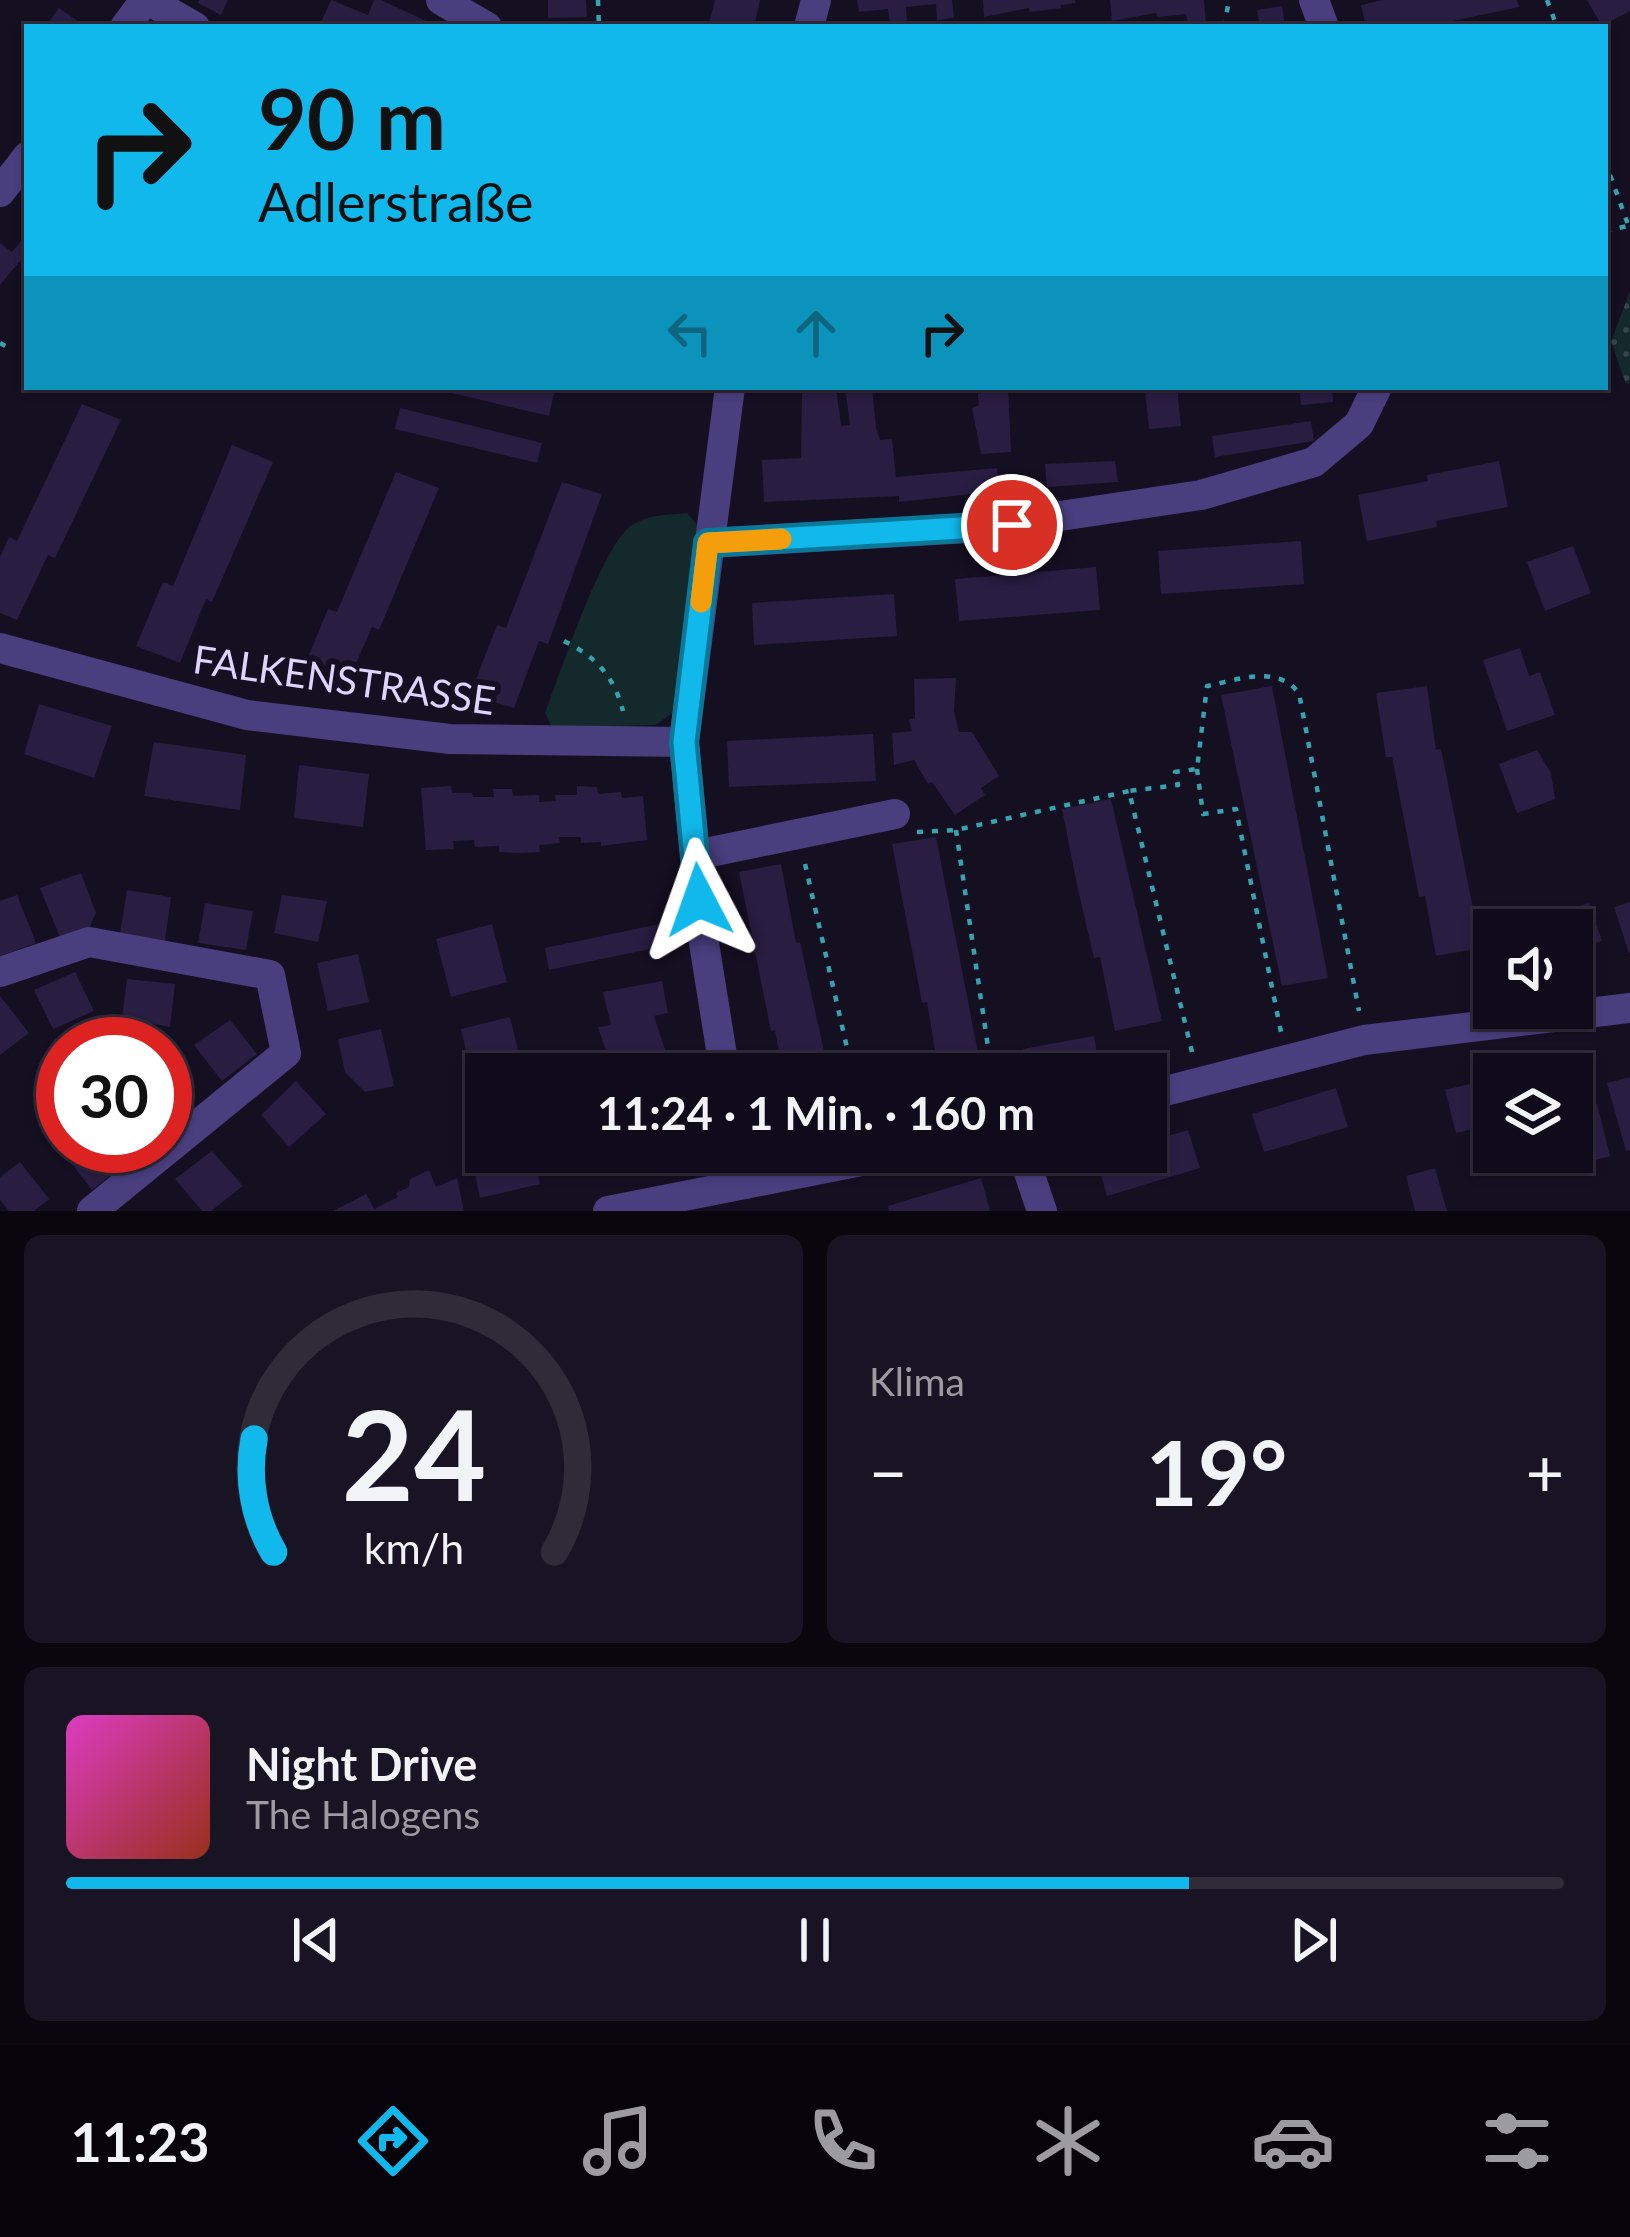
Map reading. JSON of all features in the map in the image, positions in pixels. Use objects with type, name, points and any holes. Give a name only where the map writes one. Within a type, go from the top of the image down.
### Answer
[{"type":"street","points":[[127,24],[147,0],[190,24]]},
{"type":"street","points":[[441,0],[482,24]]},
{"type":"street","points":[[0,192],[24,161]]},
{"type":"street","points":[[722,1053],[703,937],[684,742],[730,390]]},
{"type":"street","points":[[708,543],[987,527],[1202,495],[1314,462],[1359,424],[1376,390]]},
{"type":"street","name":"FALKENSTRASSE","points":[[0,648],[247,715],[450,739],[684,742]]},
{"type":"street","points":[[696,855],[895,814]]},
{"type":"street","points":[[0,973],[89,942],[270,975],[286,1053],[92,1211]]},
{"type":"street","points":[[1167,1090],[1364,1040],[1630,1008]]},
{"type":"street","points":[[744,1173],[746,1184]]},
{"type":"street","points":[[608,1211],[801,1173]]},
{"type":"street","points":[[1029,1173],[1042,1211]]},
{"type":"path","points":[[1608,168],[1629,228]]},
{"type":"path","points":[[0,343],[11,350]]},
{"type":"path","points":[[564,640],[598,662],[610,677],[619,694],[626,741]]},
{"type":"path","points":[[1286,1057],[1236,809],[1203,814],[1197,769],[1207,686],[1272,676],[1292,683],[1299,693],[1364,1040]]},
{"type":"path","points":[[895,814],[908,833],[956,830],[1129,791],[1178,785],[1175,772],[1197,769]]},
{"type":"path","points":[[1129,791],[1199,1081]]},
{"type":"path","points":[[956,830],[989,1053]]},
{"type":"path","points":[[799,835],[849,1053]]},
{"type":"green space","points":[[1630,291],[1630,383],[1626,384],[1611,342]]},
{"type":"green space","points":[[687,513],[699,527],[676,710],[656,725],[552,728],[545,713],[595,583],[620,537],[645,519]]},
{"type":"building","points":[[199,0],[228,0],[221,15]]},
{"type":"building","points":[[331,0],[368,15],[374,0],[381,0],[433,24],[320,24]]},
{"type":"building","points":[[548,0],[586,0],[587,17],[548,18]]},
{"type":"building","points":[[715,0],[760,0],[755,24],[709,24]]},
{"type":"building","points":[[857,0],[952,0],[954,18],[937,20],[936,4],[906,7],[907,23],[898,24],[890,24],[888,9],[859,12]]},
{"type":"building","points":[[983,0],[1075,0],[1075,3],[984,17]]},
{"type":"building","points":[[1110,0],[1204,0],[1206,23],[1188,24],[1186,14],[1157,17],[1156,13],[1112,21]]},
{"type":"building","points":[[1383,0],[1517,0],[1519,7],[1443,24],[1365,24],[1361,5]]},
{"type":"building","points":[[1587,0],[1630,0],[1630,11],[1601,24]]},
{"type":"building","points":[[1282,6],[1285,24],[1259,24],[1257,10]]},
{"type":"building","points":[[59,8],[79,22],[78,24],[47,24]]},
{"type":"building","points":[[24,237],[24,264],[20,261],[0,285],[0,243],[12,252]]},
{"type":"building","points":[[439,390],[542,390],[554,393],[549,416]]},
{"type":"building","points":[[802,390],[836,390],[841,426],[850,425],[845,390],[872,390],[876,428],[880,440],[892,439],[896,477],[997,468],[999,491],[899,502],[899,496],[764,502],[762,460],[801,458]]},
{"type":"building","points":[[977,390],[1008,390],[1011,452],[981,454],[972,408],[979,405]]},
{"type":"building","points":[[1145,390],[1177,390],[1181,426],[1149,429]]},
{"type":"building","points":[[1299,390],[1332,390],[1333,402],[1301,405]]},
{"type":"building","points":[[82,404],[121,420],[55,558],[48,555],[17,620],[0,613],[0,557],[9,537],[17,541]]},
{"type":"building","points":[[400,408],[542,443],[537,463],[395,429]]},
{"type":"building","points":[[1311,421],[1314,441],[1215,457],[1212,436]]},
{"type":"building","points":[[232,445],[273,462],[180,663],[136,646],[163,582],[173,586]]},
{"type":"building","points":[[1115,461],[1118,482],[1047,487],[1045,464]]},
{"type":"building","points":[[1499,461],[1508,507],[1367,541],[1358,495]]},
{"type":"building","points":[[396,472],[439,488],[379,630],[372,627],[345,688],[302,672],[328,609],[337,612]]},
{"type":"building","points":[[562,482],[602,494],[548,644],[539,641],[514,708],[470,695],[497,625],[506,628]]},
{"type":"building","points":[[1301,541],[1304,584],[1161,594],[1158,551]]},
{"type":"building","points":[[1573,546],[1591,593],[1545,611],[1527,562]]},
{"type":"building","points":[[1096,567],[1100,610],[959,621],[955,579]]},
{"type":"building","points":[[894,594],[897,636],[754,645],[752,603]]},
{"type":"building","points":[[1520,648],[1529,676],[1540,672],[1555,715],[1507,731],[1483,660]]},
{"type":"building","points":[[956,678],[954,711],[959,732],[972,732],[999,776],[981,788],[985,795],[955,815],[914,760],[894,765],[892,733],[912,731],[914,679]]},
{"type":"building","points":[[1272,686],[1328,978],[1282,986],[1221,695]]},
{"type":"building","points":[[1427,686],[1436,750],[1441,749],[1473,909],[1473,949],[1436,956],[1425,896],[1419,897],[1392,757],[1386,757],[1376,693]]},
{"type":"building","points":[[39,704],[112,726],[94,778],[24,754]]},
{"type":"building","points":[[873,734],[876,781],[729,787],[727,741]]},
{"type":"building","points":[[154,742],[246,755],[240,810],[144,796]]},
{"type":"building","points":[[1537,750],[1551,773],[1555,799],[1517,813],[1499,764]]},
{"type":"building","points":[[299,765],[369,774],[363,827],[294,818]]},
{"type":"building","points":[[451,786],[452,793],[472,793],[473,797],[494,797],[493,789],[512,789],[513,796],[539,795],[539,802],[556,801],[555,795],[577,795],[577,786],[597,787],[598,794],[621,792],[622,798],[643,796],[647,840],[601,846],[601,842],[581,843],[581,837],[559,837],[560,843],[539,845],[540,852],[517,853],[499,852],[499,846],[475,847],[474,840],[453,841],[454,849],[426,850],[421,788]]},
{"type":"building","points":[[1111,799],[1162,1021],[1115,1031],[1062,809]]},
{"type":"building","points":[[936,837],[978,1053],[936,1053],[892,844]]},
{"type":"building","points":[[781,864],[824,1053],[779,1053],[739,872]]},
{"type":"building","points":[[81,873],[96,913],[89,928],[60,937],[40,888]]},
{"type":"building","points":[[127,890],[171,897],[165,941],[120,933]]},
{"type":"building","points":[[17,895],[36,943],[0,956],[0,901]]},
{"type":"building","points":[[282,895],[327,901],[318,942],[274,933]]},
{"type":"building","points":[[1630,902],[1630,953],[1629,953],[1614,907]]},
{"type":"building","points":[[205,903],[253,911],[246,950],[198,943]]},
{"type":"building","points":[[1593,915],[1602,941],[1593,944]]},
{"type":"building","points":[[664,923],[669,945],[549,970],[545,948]]},
{"type":"building","points":[[492,924],[507,982],[451,997],[436,939]]},
{"type":"building","points":[[358,954],[369,1002],[328,1011],[317,963]]},
{"type":"building","points":[[75,972],[94,1011],[80,1017],[47,1017],[34,990]]},
{"type":"building","points":[[127,979],[175,984],[171,1017],[122,1017]]},
{"type":"building","points":[[662,981],[668,1013],[654,1016],[666,1053],[607,1053],[598,1027],[611,1025],[603,992]]},
{"type":"building","points":[[0,996],[29,1033],[0,1055]]},
{"type":"building","points":[[510,1017],[518,1053],[467,1053],[461,1029]]},
{"type":"building","points":[[230,1020],[257,1054],[222,1081],[194,1045]]},
{"type":"building","points":[[381,1029],[394,1086],[365,1092],[345,1072],[338,1039]]},
{"type":"building","points":[[1094,1036],[1097,1053],[1024,1053],[1023,1049]]},
{"type":"building","points":[[1630,1077],[1630,1150],[1626,1151],[1607,1083]]},
{"type":"building","points":[[296,1081],[326,1114],[289,1147],[261,1115]]},
{"type":"building","points":[[1473,1083],[1473,1129],[1456,1133],[1445,1090]]},
{"type":"building","points":[[1336,1088],[1348,1127],[1264,1152],[1252,1114]]},
{"type":"building","points":[[1597,1104],[1610,1156],[1593,1161],[1593,1105]]},
{"type":"building","points":[[1188,1130],[1200,1168],[1107,1196],[1101,1173],[1167,1173],[1167,1136]]},
{"type":"building","points":[[212,1151],[243,1186],[211,1211],[202,1211],[175,1179],[192,1173],[192,1166]]},
{"type":"building","points":[[20,1162],[49,1199],[34,1211],[9,1211],[0,1200],[0,1177]]},
{"type":"building","points":[[1435,1168],[1447,1211],[1415,1211],[1406,1176]]},
{"type":"building","points":[[429,1170],[436,1187],[457,1178],[464,1211],[333,1211],[366,1194],[374,1209],[398,1197],[396,1193],[409,1187],[410,1179]]},
{"type":"building","points":[[79,1173],[113,1173],[92,1190]]},
{"type":"building","points":[[475,1173],[538,1173],[540,1184],[480,1198]]},
{"type":"building","points":[[981,1178],[990,1211],[889,1211],[888,1206]]},
{"type":"slow traffic","points":[[701,602],[708,543],[781,539]]},
{"type":"route","points":[[699,900],[684,742],[708,543],[1012,525]]}]
